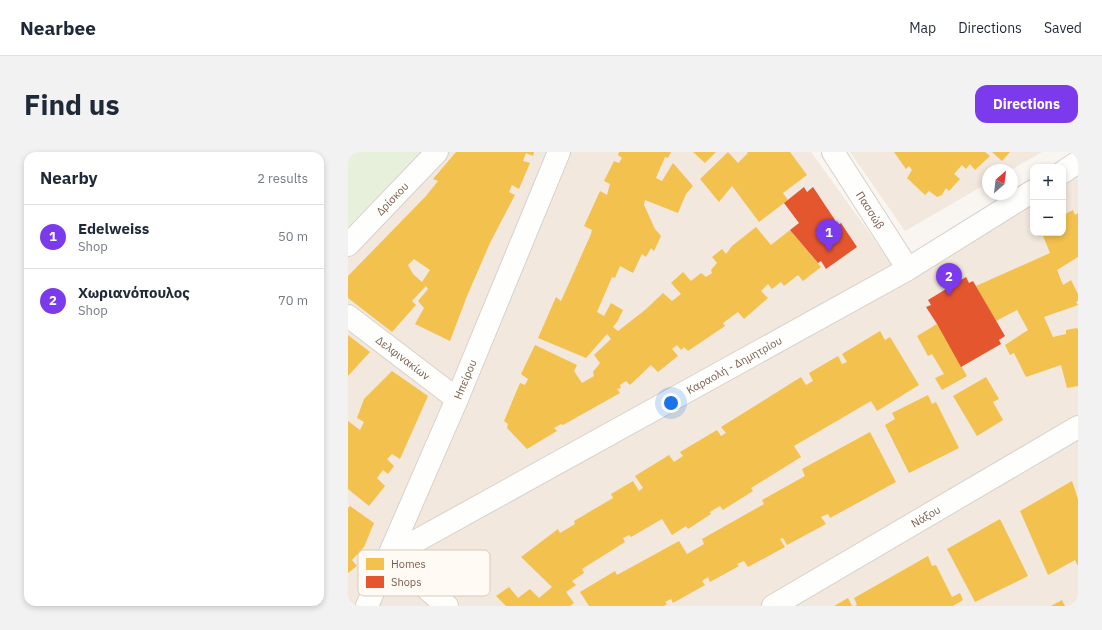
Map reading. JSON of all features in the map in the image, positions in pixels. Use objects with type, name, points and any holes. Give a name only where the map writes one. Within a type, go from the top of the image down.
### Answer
[{"type":"street","name":"Δρίσκου","points":[[348,245],[437,152]]},
{"type":"street","name":"Ηπείρου","points":[[392,550],[457,399],[559,152]]},
{"type":"street","name":"Πασσώβ","points":[[832,152],[908,269]]},
{"type":"street","points":[[1066,170],[1078,162]]},
{"type":"street","name":"Καραολή - Δημητρίου","points":[[400,550],[908,269],[1030,193]]},
{"type":"street","name":"Δελφινακίων","points":[[348,316],[457,399]]},
{"type":"street","name":"Νάξου","points":[[773,606],[1078,427]]},
{"type":"street","name":"Ηπείρου","points":[[367,606],[371,596]]},
{"type":"street","points":[[435,596],[447,606]]},
{"type":"shaded area","points":[[419,152],[811,152],[899,274],[1030,199],[1030,236],[1066,236],[1066,177],[1078,170],[1078,606],[348,606],[348,228]]},
{"type":"shaded area","points":[[850,152],[1042,152],[1018,166],[1018,164],[982,164],[982,186],[905,231]]},
{"type":"green space","points":[[348,152],[419,152],[348,228]]},
{"type":"building: Homes","points":[[456,152],[534,152],[533,156],[526,153],[523,161],[530,163],[519,189],[512,185],[509,192],[515,195],[490,243],[467,296],[450,341],[415,324],[424,308],[418,301],[428,289],[426,286],[412,301],[416,305],[392,332],[348,298],[348,276],[426,196],[438,181],[433,179]],"holes":[[[414,259],[430,270],[422,282],[413,274],[408,265]]]},
{"type":"building: Homes","points":[[619,152],[671,152],[668,158],[665,157],[656,178],[662,181],[673,163],[693,186],[686,194],[678,213],[645,200],[644,205],[655,229],[661,236],[654,251],[651,248],[646,257],[642,254],[633,273],[620,266],[615,278],[612,277],[597,312],[604,316],[611,303],[623,310],[613,327],[618,331],[645,310],[663,293],[672,301],[681,294],[671,283],[683,272],[691,281],[701,273],[706,277],[712,273],[711,270],[717,263],[712,257],[722,249],[726,254],[732,246],[756,227],[771,245],[790,230],[821,267],[803,281],[798,275],[784,286],[781,282],[772,289],[768,284],[761,291],[768,298],[744,319],[738,312],[723,323],[725,326],[688,351],[684,347],[681,350],[677,345],[672,349],[678,356],[658,372],[651,365],[630,385],[626,381],[620,385],[621,388],[617,389],[620,393],[563,425],[561,424],[554,428],[557,431],[527,449],[507,428],[508,424],[504,421],[520,383],[525,385],[528,379],[521,374],[535,345],[577,365],[574,371],[582,383],[594,376],[593,372],[600,363],[594,355],[611,339],[607,334],[586,358],[538,338],[556,297],[561,301],[591,234],[592,230],[584,226],[600,191],[607,195],[610,184],[604,181],[614,161],[619,163],[622,158],[618,155]]},
{"type":"building: Homes","points":[[693,152],[716,152],[705,163]]},
{"type":"building: Homes","points":[[728,152],[738,163],[748,153],[747,152],[790,152],[807,175],[783,193],[788,200],[759,222],[732,186],[719,202],[700,179]]},
{"type":"building: Homes","points":[[894,152],[985,152],[990,156],[975,170],[970,164],[966,169],[962,165],[954,174],[960,179],[949,191],[946,188],[942,195],[937,197],[929,191],[925,195],[907,178],[912,170],[909,166],[906,169]]},
{"type":"building: Homes","points":[[992,152],[1010,152],[1002,161]]},
{"type":"building: Homes","points":[[1073,210],[1075,215],[1078,213],[1078,257],[1057,270],[1063,285],[1071,280],[1078,294],[1078,301],[1076,302],[1078,305],[1044,317],[1053,337],[1066,334],[1066,330],[1077,328],[1078,330],[1078,386],[1067,388],[1061,365],[1026,377],[1014,353],[1010,355],[1005,345],[1028,330],[1017,310],[996,321],[976,286],[1050,253],[1043,236],[1066,236],[1066,214]]},
{"type":"building: Homes","points":[[937,324],[967,376],[942,390],[935,378],[944,374],[932,354],[928,356],[917,336]]},
{"type":"building: Homes","points":[[880,331],[885,340],[890,337],[919,385],[877,411],[871,401],[794,446],[801,457],[751,488],[753,491],[723,510],[720,506],[710,512],[711,514],[688,529],[686,526],[672,535],[662,519],[631,537],[629,535],[623,538],[625,542],[582,569],[584,573],[572,581],[576,585],[566,592],[574,603],[570,606],[506,606],[496,596],[509,587],[518,598],[530,589],[539,598],[552,587],[521,557],[558,529],[560,533],[575,524],[574,521],[613,498],[611,494],[633,481],[639,491],[643,488],[635,476],[669,455],[674,462],[683,456],[680,452],[717,430],[721,436],[726,433],[721,427],[801,377],[806,385],[813,381],[809,373],[838,356],[842,364],[847,362],[842,354]]},
{"type":"building: Homes","points":[[348,335],[370,352],[348,376]]},
{"type":"building: Homes","points":[[392,371],[428,396],[400,459],[392,454],[387,459],[394,466],[388,474],[383,470],[377,478],[385,486],[369,506],[348,489],[348,421],[360,430],[364,422],[357,418],[364,399]]},
{"type":"building: Homes","points":[[986,377],[999,399],[993,402],[1003,420],[977,436],[953,396]]},
{"type":"building: Homes","points":[[928,395],[932,404],[936,402],[959,448],[909,473],[885,425],[895,419],[892,413]]},
{"type":"building: Homes","points":[[870,432],[896,482],[830,518],[828,514],[821,517],[826,524],[787,545],[783,538],[780,539],[785,547],[748,567],[744,561],[737,564],[739,566],[710,582],[708,577],[702,581],[705,585],[673,603],[671,599],[665,602],[667,604],[664,606],[589,606],[580,592],[615,571],[617,575],[679,541],[687,554],[704,544],[702,539],[764,504],[762,500],[805,476],[802,469]]},
{"type":"building: Homes","points":[[1072,481],[1078,499],[1078,566],[1075,560],[1048,575],[1020,511]]},
{"type":"building: Homes","points":[[350,506],[374,523],[364,547],[361,550],[358,550],[358,554],[352,560],[357,566],[348,573],[348,508]]},
{"type":"building: Homes","points":[[1000,519],[1028,576],[975,602],[947,549]]},
{"type":"building: Homes","points":[[928,556],[932,566],[936,565],[952,597],[960,593],[963,600],[953,606],[855,606],[857,605],[854,598]]},
{"type":"building: Homes","points":[[848,598],[852,606],[834,606]]},
{"type":"building: Homes","points":[[1062,600],[1065,606],[1051,606]]},
{"type":"building: Shops","points":[[804,187],[807,192],[813,187],[835,220],[831,224],[834,228],[841,223],[857,247],[826,269],[821,261],[818,263],[790,230],[799,223],[784,203]]},
{"type":"building: Shops","points":[[966,277],[969,283],[973,281],[1005,336],[999,340],[1001,344],[961,367],[926,307],[931,305],[928,300]]},
{"type":"place","name":"Edelweiss","points":[[829,252]]},
{"type":"place","name":"Χωριανόπουλος","points":[[949,296]]}]
